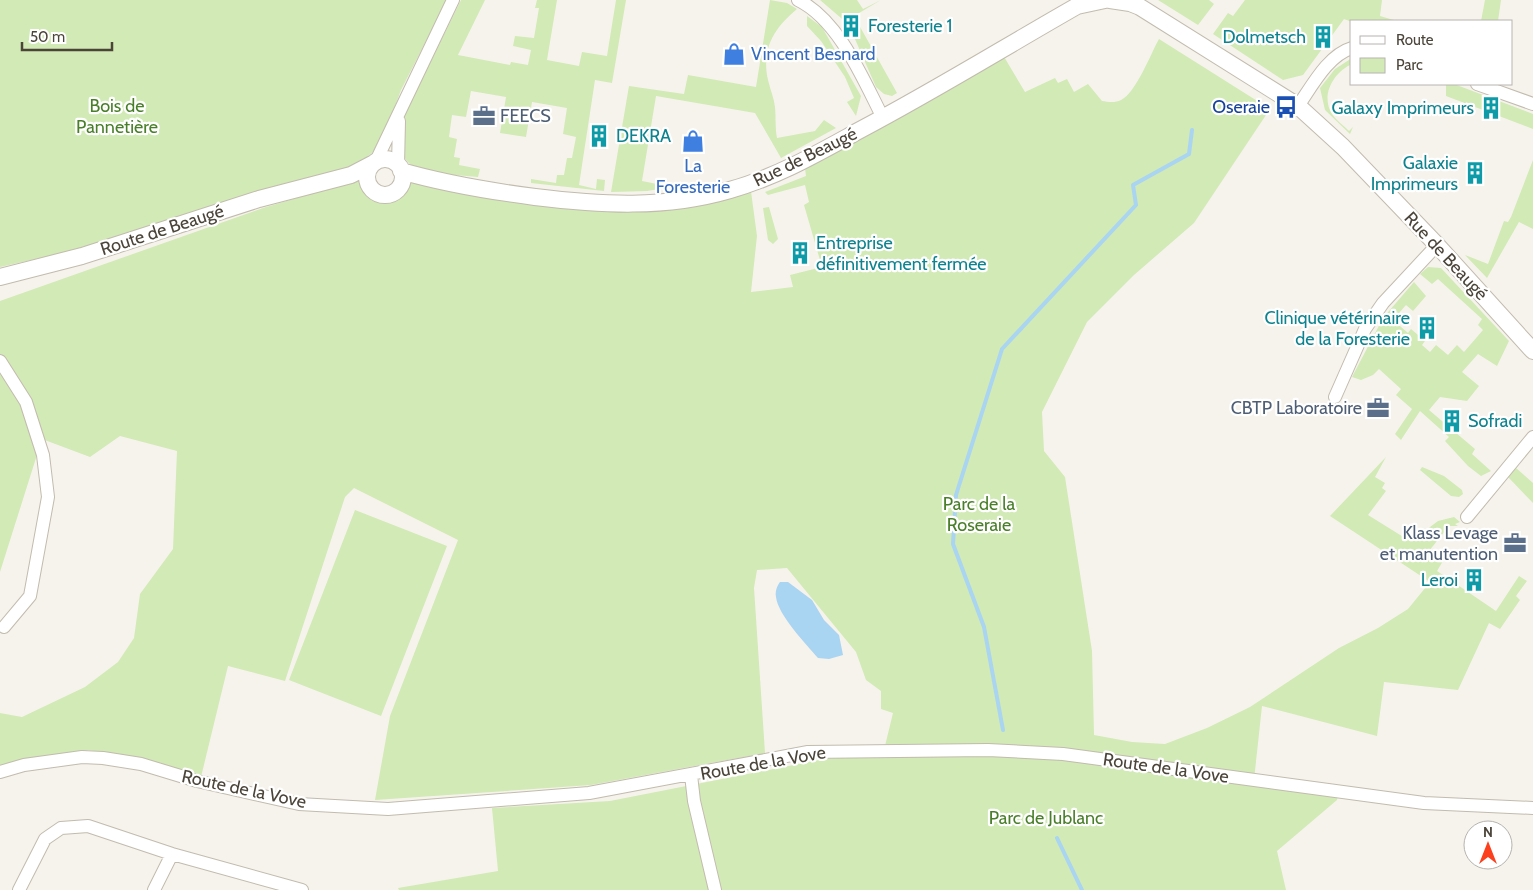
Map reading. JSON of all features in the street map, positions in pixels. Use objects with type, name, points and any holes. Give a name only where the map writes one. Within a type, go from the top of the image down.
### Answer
[{"type":"street","points":[[372,189],[367,175],[453,0]]},
{"type":"street","points":[[798,0],[821,16],[834,29],[883,118]]},
{"type":"street","name":"Rue de Beaugé","points":[[372,189],[387,194],[419,185],[446,184],[621,206],[675,202],[728,191],[760,181],[788,169],[883,118],[1077,6],[1105,0]]},
{"type":"street","name":"Rue de Beaugé","points":[[1110,0],[1140,7],[1298,106],[1345,150],[1437,244],[1533,351]]},
{"type":"street","points":[[1298,106],[1332,59],[1341,52],[1350,49]]},
{"type":"street","points":[[1480,85],[1533,104]]},
{"type":"street","points":[[396,190],[402,181],[399,111]]},
{"type":"street","name":"Rue de Beaugé","points":[[374,163],[387,159],[400,168],[446,184]]},
{"type":"street","name":"Route de Beaugé","points":[[0,277],[82,256],[259,198],[351,175],[374,163]]},
{"type":"street","name":"Route de Beaugé","points":[[324,181],[372,189]]},
{"type":"street","points":[[1334,397],[1365,329],[1383,303],[1437,244]]},
{"type":"street","points":[[0,361],[26,402],[43,455],[48,498],[30,596],[4,627]]},
{"type":"street","points":[[1467,517],[1533,437]]},
{"type":"street","name":"Route de la Vove","points":[[0,772],[24,765],[82,756],[103,758],[141,764],[197,781],[299,804],[388,809],[590,793],[691,775],[749,761],[808,752],[988,750],[1063,754],[1424,803],[1533,808]]},
{"type":"street","points":[[691,775],[694,801],[715,890]]},
{"type":"street","points":[[18,890],[45,839],[61,828],[88,826],[172,854],[302,890]]},
{"type":"street","points":[[154,890],[172,854]]},
{"type":"green space","points":[[0,0],[447,0],[401,90],[381,144],[363,161],[351,179],[367,180],[376,192],[384,194],[392,193],[402,181],[409,181],[598,204],[750,184],[757,236],[751,292],[793,287],[790,275],[822,267],[804,205],[809,202],[805,185],[768,195],[765,192],[806,176],[804,161],[1000,50],[1025,92],[1055,78],[1058,83],[1067,79],[1074,92],[1088,84],[1102,101],[1119,101],[1127,96],[1138,81],[1159,39],[1270,109],[1194,223],[1134,275],[1087,322],[1042,412],[1044,451],[1065,477],[1092,651],[1094,735],[1132,742],[1165,744],[1207,728],[1250,707],[1339,648],[1378,628],[1408,609],[1430,582],[1330,516],[1386,457],[1375,477],[1385,483],[1382,488],[1386,491],[1368,515],[1405,538],[1414,539],[1438,521],[1454,517],[1460,522],[1455,524],[1458,526],[1449,526],[1429,551],[1443,561],[1437,571],[1496,611],[1519,576],[1527,581],[1516,596],[1520,600],[1500,629],[1489,623],[1458,690],[1384,682],[1377,736],[1262,706],[1254,780],[1339,792],[1337,800],[1277,851],[1286,890],[399,890],[398,888],[498,871],[492,808],[610,801],[824,759],[945,750],[885,746],[893,713],[881,709],[881,691],[866,680],[856,652],[787,568],[757,570],[754,588],[765,753],[591,785],[375,800],[390,716],[458,540],[354,488],[345,497],[285,681],[228,666],[201,777],[130,757],[88,750],[0,767],[0,713],[22,717],[85,687],[118,662],[134,638],[140,594],[173,549],[177,451],[120,436],[90,457],[42,439],[0,572],[0,301],[263,208],[317,192],[324,181],[49,256],[0,267]]},
{"type":"green space","points":[[461,0],[485,0],[458,55],[510,65],[511,62],[528,65],[531,50],[513,46],[515,36],[534,38],[539,8],[535,8],[537,0],[557,0],[547,60],[579,66],[582,52],[607,56],[616,0],[626,0],[612,83],[595,80],[579,185],[596,189],[597,179],[605,180],[604,191],[531,183],[531,179],[556,183],[557,175],[564,175],[567,158],[572,158],[576,137],[563,134],[567,108],[532,102],[526,137],[500,133],[506,97],[471,91],[466,117],[452,115],[449,137],[457,139],[454,157],[460,158],[459,165],[480,169],[478,177],[455,175],[454,180],[425,172],[408,162],[402,146],[405,114]]},
{"type":"green space","points":[[770,0],[787,3],[797,9],[776,32],[771,40],[766,58],[768,80],[775,107],[777,138],[815,131],[824,120],[836,128],[781,158],[755,113],[656,96],[642,181],[672,187],[647,191],[611,192],[629,86],[684,94],[688,75],[756,87]]},
{"type":"green space","points":[[820,0],[857,0],[863,9],[881,0],[854,16],[897,93],[892,96],[884,94],[876,87],[851,30],[854,28],[851,23],[848,24]]},
{"type":"green space","points":[[1158,0],[1209,0],[1214,4],[1198,25]]},
{"type":"green space","points":[[1245,0],[1382,0],[1380,16],[1394,20],[1350,21],[1344,19],[1303,75],[1283,80],[1213,34],[1228,13],[1233,16]]},
{"type":"green space","points":[[1485,0],[1501,0],[1498,20],[1481,20]]},
{"type":"green space","points":[[807,16],[822,27],[861,96],[856,116],[847,102],[854,98],[845,77],[821,41],[807,26]]},
{"type":"green space","points":[[1350,59],[1350,65],[1335,78],[1331,85],[1328,99],[1332,114],[1349,131],[1353,127],[1350,134],[1325,110],[1320,88],[1335,69]]},
{"type":"green space","points":[[1446,85],[1457,85],[1533,114],[1533,129],[1446,96]]},
{"type":"green space","points":[[1533,160],[1533,229],[1519,222],[1487,278],[1465,255],[1488,264],[1504,221],[1508,222],[1511,217]]},
{"type":"green space","points":[[769,207],[778,239],[773,244],[768,240],[763,208]]},
{"type":"green space","points":[[1428,267],[1441,268],[1509,341],[1497,366],[1478,354],[1462,372],[1479,386],[1467,401],[1440,397],[1429,410],[1475,449],[1472,454],[1491,471],[1481,476],[1468,466],[1445,441],[1449,437],[1420,411],[1401,440],[1395,434],[1412,409],[1396,395],[1401,389],[1379,369],[1373,375],[1361,380],[1352,377],[1383,318],[1414,282],[1426,296],[1413,311],[1406,305],[1393,320],[1408,333],[1411,329],[1425,341],[1422,345],[1430,352],[1436,345],[1448,355],[1457,345],[1464,352],[1483,330],[1478,325],[1482,319],[1438,279],[1432,284],[1420,274]]},
{"type":"green space","points":[[1422,467],[1444,476],[1462,490],[1463,494],[1459,497],[1451,496],[1420,470]]},
{"type":"green space","points":[[1516,468],[1533,483],[1533,503],[1508,477]]},
{"type":"green space","points":[[355,510],[447,546],[381,716],[289,680]]},
{"type":"water","points":[[780,582],[788,582],[812,600],[824,620],[839,635],[843,655],[829,659],[818,658],[787,621],[778,604],[776,593]]},
{"type":"waterway","points":[[1003,730],[984,627],[953,544],[956,495],[1002,349],[1136,205],[1133,185],[1189,154],[1192,130]]},
{"type":"waterway","points":[[1057,838],[1082,890]]},
{"type":"place","name":"Foresterie 1","points":[[851,26]]},
{"type":"place","name":"Dolmetsch","points":[[1323,37]]},
{"type":"place","name":"Vincent Besnard","points":[[734,54]]},
{"type":"place","name":"Oseraie","points":[[1286,107]]},
{"type":"place","name":"Galaxy Imprimeurs","points":[[1491,108]]},
{"type":"place","name":"FEECS","points":[[484,116]]},
{"type":"place","name":"DEKRA","points":[[599,136]]},
{"type":"place","name":"La Foresterie","points":[[693,141]]},
{"type":"place","name":"Galaxie Imprimeurs","points":[[1475,173]]},
{"type":"place","name":"Entreprise définitivement fermée","points":[[800,253]]},
{"type":"place","name":"Clinique vétérinaire de la Foresterie","points":[[1427,328]]},
{"type":"place","name":"CBTP Laboratoire","points":[[1378,408]]},
{"type":"place","name":"Sofradi","points":[[1452,421]]},
{"type":"place","name":"Klass Levage et manutention","points":[[1515,543]]},
{"type":"place","name":"Leroi","points":[[1474,580]]},
{"type":"park label","name":"Bois de Pannetière","points":[[117,116]]},
{"type":"park label","name":"Parc de la Roseraie","points":[[979,514]]},
{"type":"park label","name":"Parc de Jublanc","points":[[1046,818]]}]
